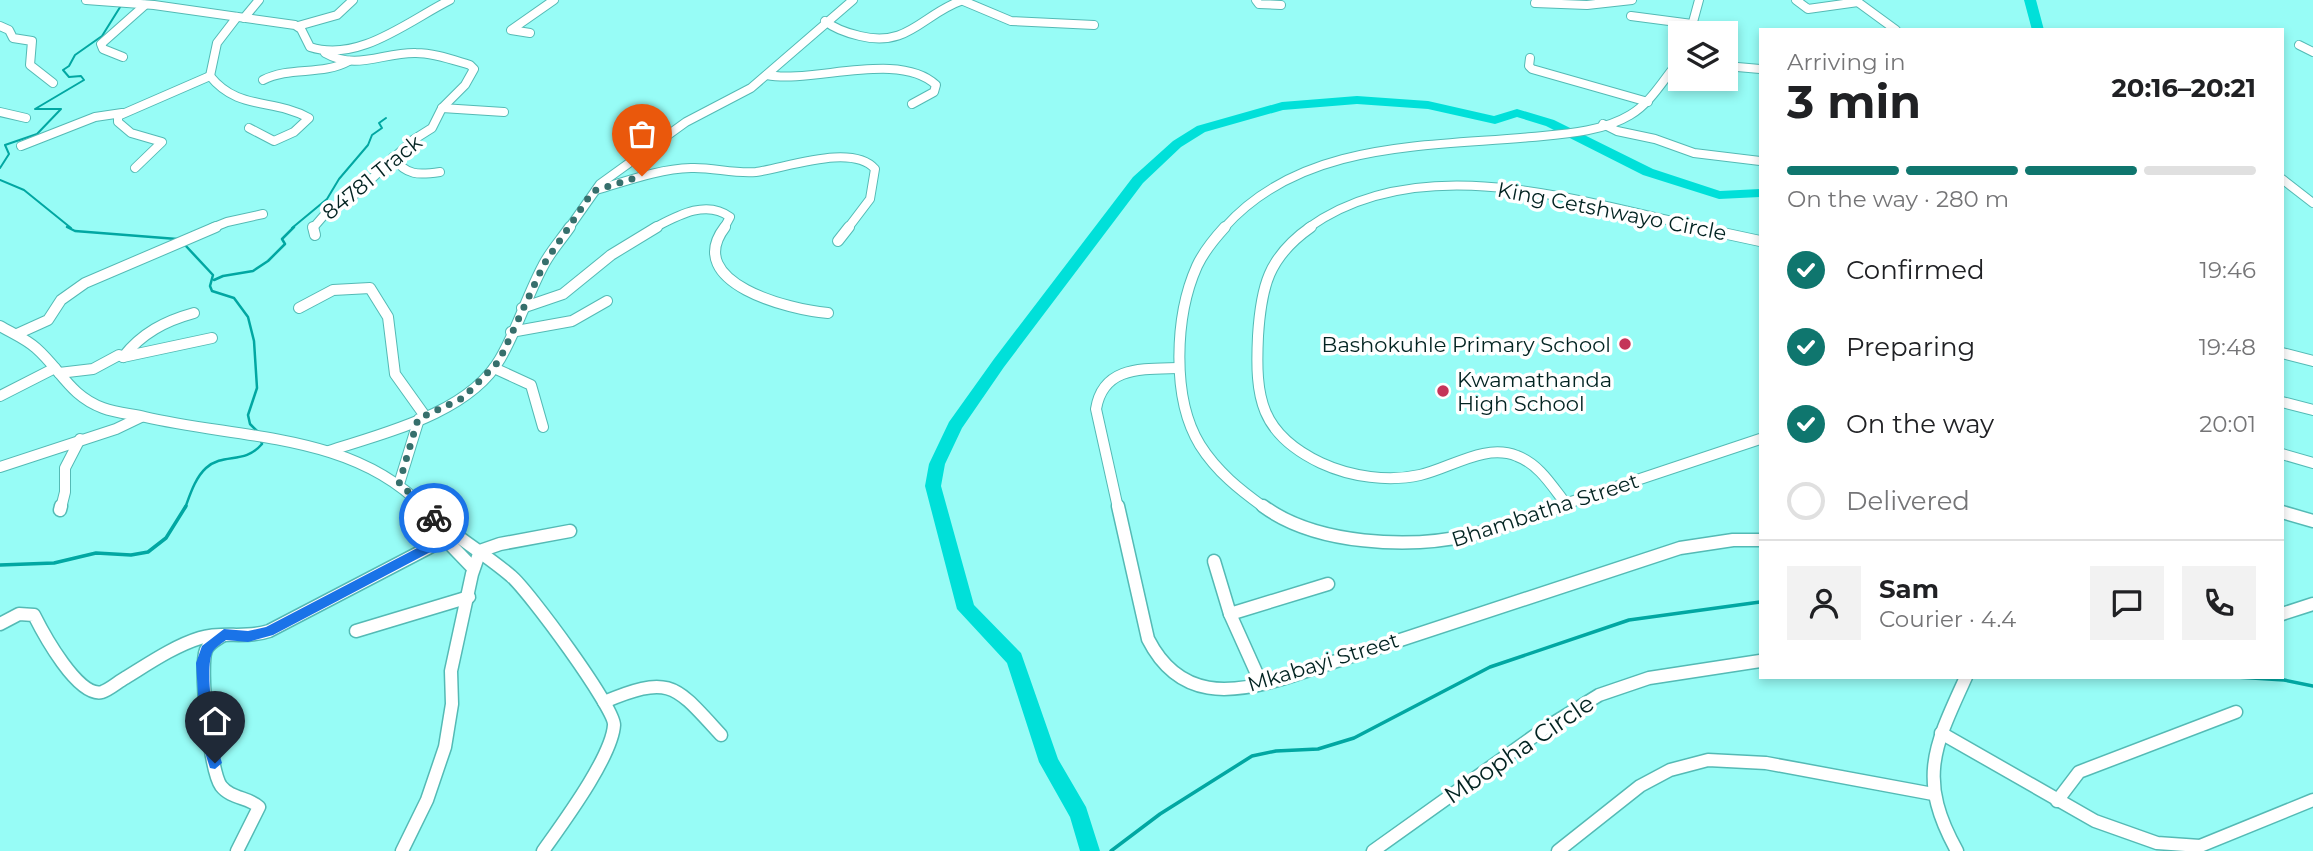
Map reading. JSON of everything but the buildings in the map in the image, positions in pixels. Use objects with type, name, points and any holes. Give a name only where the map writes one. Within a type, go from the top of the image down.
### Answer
[{"type":"street","points":[[86,0],[145,5],[298,26],[337,16],[349,7],[353,0]]},
{"type":"street","points":[[210,76],[217,43],[258,0]]},
{"type":"street","points":[[325,53],[353,50],[450,0]]},
{"type":"street","points":[[530,33],[511,30],[554,0]]},
{"type":"street","points":[[329,451],[372,439],[463,398],[494,368],[555,245],[593,191],[666,135],[746,91],[825,21],[853,0]]},
{"type":"street","points":[[825,21],[844,31],[888,40],[910,34],[939,8],[962,0],[1012,21],[1094,25]]},
{"type":"street","points":[[1256,0],[1259,4],[1281,5]]},
{"type":"street","points":[[1535,3],[1587,5],[1632,0]]},
{"type":"street","points":[[1693,21],[1699,0]]},
{"type":"street","points":[[1796,0],[1808,9],[1856,1],[1893,28]]},
{"type":"street","points":[[123,57],[103,49],[101,44],[145,5]]},
{"type":"street","points":[[1631,16],[1668,22]]},
{"type":"street","points":[[0,26],[9,30],[13,38],[34,42],[30,65],[52,83]]},
{"type":"street","points":[[298,26],[307,44],[331,58],[349,61]]},
{"type":"street","points":[[0,39],[10,33]]},
{"type":"street","points":[[2299,45],[2313,52]]},
{"type":"street","name":"84781 Track","points":[[315,235],[313,227],[320,218],[351,198],[393,157],[429,131],[442,108],[473,73],[472,66],[414,53],[369,61],[349,61]]},
{"type":"street","points":[[1530,58],[1531,68],[1648,102],[1668,76]]},
{"type":"street","points":[[263,79],[274,74],[339,66],[349,61]]},
{"type":"street","points":[[1738,67],[1759,70]]},
{"type":"street","points":[[767,75],[789,78],[856,71],[911,72],[931,78],[936,85],[934,92],[912,104]]},
{"type":"street","points":[[21,146],[94,117],[122,113],[210,76]]},
{"type":"street","points":[[210,76],[233,99],[283,108],[309,118],[294,132],[274,141],[250,128]]},
{"type":"street","name":"Bhambatha Street","points":[[1648,102],[1625,118],[1580,131],[1497,141],[1413,146],[1343,157],[1307,170],[1264,193],[1222,228],[1195,269],[1186,292],[1178,368],[1181,395],[1193,433],[1215,468],[1249,499],[1299,526],[1366,542],[1424,545],[1473,535],[1759,439]]},
{"type":"street","points":[[442,108],[504,112]]},
{"type":"street","points":[[0,112],[26,118]]},
{"type":"street","points":[[122,113],[117,120],[131,133],[162,142],[135,168]]},
{"type":"street","points":[[1606,124],[1617,131],[1655,139],[1694,153],[1759,161]]},
{"type":"street","points":[[393,157],[401,170],[410,174],[440,172]]},
{"type":"street","points":[[593,191],[653,173],[680,169],[708,167],[752,172],[819,159],[863,159],[875,169],[872,196],[838,241]]},
{"type":"street","points":[[2284,180],[2313,202]]},
{"type":"street","name":"King Cetshwayo Circle","points":[[1566,504],[1533,465],[1509,454],[1492,454],[1429,473],[1388,478],[1332,468],[1302,453],[1289,442],[1266,414],[1257,386],[1259,302],[1266,279],[1279,257],[1305,230],[1347,205],[1395,191],[1438,185],[1523,190],[1759,241]]},
{"type":"street","points":[[522,308],[563,295],[606,259],[674,218],[702,209],[716,208],[726,211],[730,217],[716,237],[713,250],[718,264],[725,272],[758,299],[804,311],[828,313]]},
{"type":"street","points":[[17,334],[48,320],[61,300],[85,284],[227,222],[262,214]]},
{"type":"street","points":[[299,307],[333,290],[370,288],[387,317],[395,374],[422,418]]},
{"type":"street","points":[[511,332],[572,321],[607,300]]},
{"type":"street","points":[[123,357],[134,341],[152,328],[194,313]]},
{"type":"street","points":[[0,326],[36,348],[72,390],[93,404],[141,417],[329,451],[359,462],[399,484],[449,537],[472,567]]},
{"type":"street","points":[[0,396],[57,370],[93,369],[119,355],[123,357],[212,338]]},
{"type":"street","points":[[2284,354],[2313,361]]},
{"type":"street","points":[[494,368],[531,385],[543,427]]},
{"type":"street","name":"Mkabayi Street","points":[[1178,368],[1122,373],[1102,387],[1096,401],[1144,625],[1160,661],[1181,678],[1207,688],[1220,689],[1261,682],[1549,593],[1687,545],[1714,540],[1759,541]]},
{"type":"street","points":[[2284,403],[2313,410]]},
{"type":"street","points":[[0,467],[116,429],[141,417]]},
{"type":"street","points":[[399,484],[422,418]]},
{"type":"street","points":[[60,510],[65,492],[65,468],[80,439]]},
{"type":"street","points":[[2284,455],[2313,463]]},
{"type":"street","points":[[2284,513],[2313,521]]},
{"type":"street","points":[[402,851],[441,766],[453,707],[453,657],[469,597],[472,567],[480,551],[500,544],[570,531]]},
{"type":"street","points":[[449,537],[480,551],[514,578],[604,702],[614,725],[608,744],[577,804],[547,849]]},
{"type":"street","points":[[0,624],[19,614],[33,615],[52,650],[88,690],[97,693],[105,691],[184,644],[209,635],[248,637],[269,631],[449,537]]},
{"type":"street","points":[[1214,561],[1230,614],[1261,682]]},
{"type":"street","points":[[1230,614],[1328,584]]},
{"type":"street","points":[[356,631],[469,597]]},
{"type":"street","points":[[2284,613],[2313,604]]},
{"type":"street","points":[[224,635],[208,646],[202,663],[208,740],[216,773],[225,791],[259,807],[237,851]]},
{"type":"street","name":"Mbopha Circle","points":[[1373,851],[1555,721],[1600,695],[1649,678],[1759,661]]},
{"type":"street","points":[[1957,851],[1946,831],[1933,794],[1932,761],[1941,733],[1965,679]]},
{"type":"street","points":[[604,702],[633,690],[667,685],[687,698],[721,735]]},
{"type":"street","points":[[2057,801],[2079,772],[2236,712]]},
{"type":"street","points":[[1941,733],[2120,835],[2152,845],[2181,849],[2200,846],[2313,800]]},
{"type":"street","points":[[1558,851],[1646,783],[1668,771],[1699,761],[1718,759],[1757,762],[1933,794]]},
{"type":"waterway","points":[[2030,0],[2037,28]]},
{"type":"waterway","points":[[0,168],[9,154],[5,145],[37,134],[61,109],[35,109],[84,80],[81,76],[69,77],[63,70],[69,66],[75,55],[102,36],[122,4]]},
{"type":"waterway","points":[[1090,851],[1079,814],[1049,762],[1015,659],[966,609],[933,486],[937,464],[955,426],[999,363],[1138,180],[1177,144],[1201,129],[1282,106],[1357,100],[1428,105],[1495,120],[1517,113],[1550,123],[1648,172],[1719,195],[1759,193]]},
{"type":"waterway","points":[[292,228],[327,199],[339,179],[368,145],[372,135],[382,128],[379,123],[386,118]]},
{"type":"waterway","points":[[0,180],[24,190],[71,228]]},
{"type":"waterway","points":[[67,227],[75,231],[177,239]]},
{"type":"waterway","points":[[214,280],[253,271],[285,244],[282,239],[294,227]]},
{"type":"waterway","points":[[185,245],[213,275],[210,286],[212,291],[234,298],[248,317],[254,341],[257,388],[248,415],[250,424],[257,431]]},
{"type":"waterway","points":[[186,507],[196,482],[206,468],[220,460],[248,454],[262,444],[261,441]]},
{"type":"waterway","points":[[0,565],[54,563],[96,553],[131,555],[148,552],[166,538],[186,507]]},
{"type":"waterway","points":[[1111,851],[1160,814],[1252,756],[1276,751],[1318,749],[1354,738],[1490,667],[1629,620],[1759,602]]},
{"type":"waterway","points":[[2268,679],[2313,686]]},
{"type":"way so far","points":[[434,518],[422,503],[399,484],[418,419],[463,398],[494,368],[544,264],[593,191],[642,176]]},
{"type":"place","name":"Bashokuhle Primary School","points":[[1625,344]]},
{"type":"place","name":"Kwamathanda High School","points":[[1443,391]]},
{"type":"route","points":[[215,763],[208,740],[202,663],[208,646],[224,635],[248,637],[269,631],[453,535],[434,518]]}]
